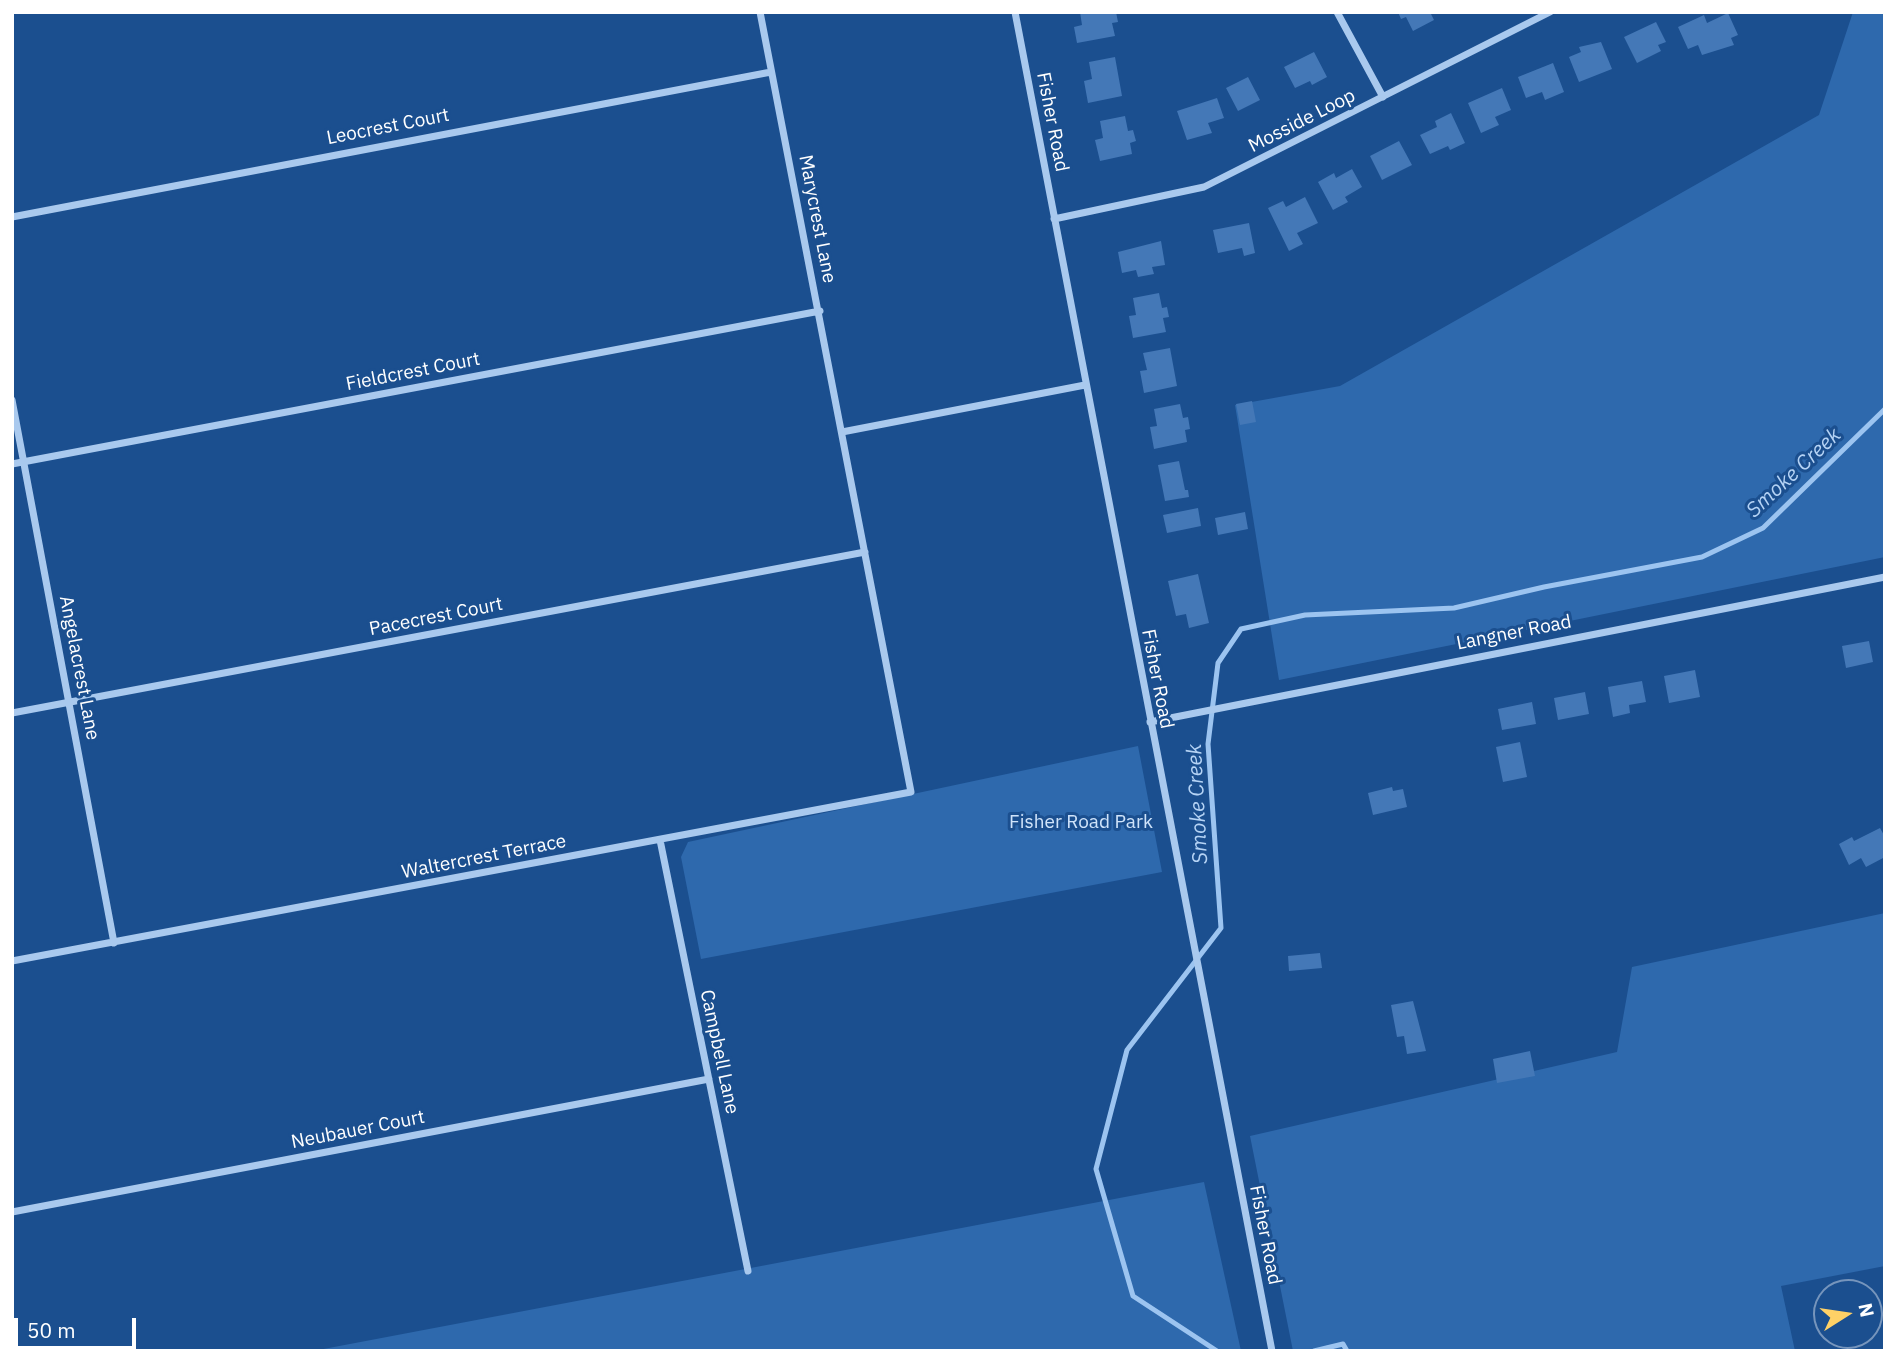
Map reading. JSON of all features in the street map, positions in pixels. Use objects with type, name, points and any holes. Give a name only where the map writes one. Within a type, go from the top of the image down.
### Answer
[{"type":"street","name":"Marycrest Lane","points":[[760,12],[820,311],[901,741]]},
{"type":"street","name":"Fisher Road","points":[[1014,12],[1272,1351]]},
{"type":"street","points":[[1337,12],[1383,97]]},
{"type":"street","name":"Mosside Loop","points":[[1054,219],[1204,187],[1550,12]]},
{"type":"street","name":"Leocrest Court","points":[[12,217],[771,72]]},
{"type":"street","name":"Fieldcrest Court","points":[[12,464],[820,311]]},
{"type":"street","points":[[842,432],[1085,385]]},
{"type":"street","name":"Angelacrest Lane","points":[[12,400],[114,943]]},
{"type":"street","name":"Pacecrest Court","points":[[12,713],[865,552]]},
{"type":"street","name":"Langner Road","points":[[1150,722],[1885,577]]},
{"type":"street","name":"Waltercrest Terrace","points":[[12,961],[911,792],[901,741]]},
{"type":"street","name":"Campbell Lane","points":[[660,840],[748,1271]]},
{"type":"street","name":"Neubauer Court","points":[[12,1212],[709,1079]]},
{"type":"green space","points":[[1853,12],[1885,12],[1885,557],[1279,680],[1235,405],[1340,386],[1819,115]]},
{"type":"green space","name":"Fisher Road Park","points":[[1138,746],[1162,872],[701,959],[681,857],[688,842]]},
{"type":"green space","points":[[1885,913],[1885,1266],[1781,1286],[1795,1351],[1293,1351],[1250,1136],[1617,1052],[1632,967]]},
{"type":"green space","points":[[1204,1182],[1241,1351],[313,1351]]},
{"type":"building","points":[[1080,12],[1116,12],[1118,22],[1112,23],[1115,36],[1077,43],[1074,27],[1082,25]]},
{"type":"building","points":[[1398,12],[1430,12],[1434,20],[1413,31],[1406,17],[1401,19]]},
{"type":"building","points":[[1728,13],[1738,35],[1731,38],[1734,45],[1702,55],[1698,45],[1688,49],[1678,27],[1704,15],[1707,23]]},
{"type":"building","points":[[1656,22],[1666,42],[1658,45],[1661,51],[1637,63],[1624,37]]},
{"type":"building","points":[[1601,42],[1612,69],[1579,82],[1569,57],[1581,52],[1579,47]]},
{"type":"building","points":[[1314,52],[1327,77],[1312,85],[1310,81],[1295,88],[1284,67]]},
{"type":"building","points":[[1115,57],[1122,96],[1088,103],[1084,81],[1092,79],[1089,62]]},
{"type":"building","points":[[1553,63],[1564,92],[1545,100],[1542,92],[1526,98],[1518,77]]},
{"type":"building","points":[[1248,77],[1260,100],[1238,111],[1226,88]]},
{"type":"building","points":[[1502,88],[1511,110],[1495,117],[1499,125],[1481,133],[1468,103]]},
{"type":"building","points":[[1217,98],[1224,118],[1208,123],[1212,133],[1187,140],[1177,111]]},
{"type":"building","points":[[1451,113],[1465,143],[1450,150],[1448,146],[1430,154],[1420,135],[1437,127],[1435,121]]},
{"type":"building","points":[[1125,116],[1128,131],[1133,130],[1136,141],[1130,143],[1132,154],[1100,161],[1095,140],[1103,138],[1100,121]]},
{"type":"building","points":[[1399,141],[1412,165],[1382,180],[1370,156]]},
{"type":"building","points":[[1352,169],[1362,187],[1345,197],[1348,202],[1333,210],[1318,182],[1334,173],[1336,178]]},
{"type":"building","points":[[1305,197],[1318,223],[1297,233],[1303,244],[1289,251],[1268,208],[1283,201],[1286,207]]},
{"type":"building","points":[[1249,223],[1255,253],[1244,256],[1242,248],[1218,253],[1213,230]]},
{"type":"building","points":[[1161,241],[1165,265],[1152,267],[1154,274],[1138,277],[1136,270],[1122,273],[1118,252]]},
{"type":"building","points":[[1159,293],[1162,308],[1167,307],[1169,317],[1163,318],[1166,332],[1133,338],[1129,316],[1136,315],[1133,298]]},
{"type":"building","points":[[1170,348],[1177,386],[1144,393],[1140,371],[1147,370],[1143,353]]},
{"type":"building","points":[[1252,401],[1256,422],[1240,425],[1236,404]]},
{"type":"building","points":[[1180,404],[1183,418],[1188,417],[1190,429],[1185,430],[1187,442],[1154,449],[1150,427],[1157,426],[1154,409]]},
{"type":"building","points":[[1179,461],[1189,497],[1165,501],[1158,465]]},
{"type":"building","points":[[1198,508],[1201,526],[1167,533],[1163,515]]},
{"type":"building","points":[[1245,512],[1248,529],[1218,535],[1215,518]]},
{"type":"building","points":[[1198,574],[1209,623],[1189,628],[1186,614],[1176,616],[1168,581]]},
{"type":"building","points":[[1869,641],[1873,662],[1846,668],[1842,646]]},
{"type":"building","points":[[1695,670],[1700,697],[1669,703],[1664,676]]},
{"type":"building","points":[[1642,681],[1646,702],[1629,705],[1630,713],[1613,717],[1608,687]]},
{"type":"building","points":[[1585,692],[1589,714],[1558,720],[1554,698]]},
{"type":"building","points":[[1532,702],[1536,724],[1502,730],[1498,709]]},
{"type":"building","points":[[1520,742],[1527,777],[1503,782],[1496,747]]},
{"type":"building","points":[[1392,787],[1393,791],[1403,789],[1407,807],[1373,815],[1368,793]]},
{"type":"building","points":[[1880,828],[1885,837],[1885,857],[1866,867],[1861,858],[1849,865],[1839,844],[1852,837],[1854,841]]},
{"type":"building","points":[[1320,953],[1322,968],[1289,971],[1288,956]]},
{"type":"building","points":[[1413,1001],[1426,1051],[1407,1054],[1404,1036],[1397,1037],[1391,1005]]},
{"type":"building","points":[[1530,1051],[1535,1076],[1497,1083],[1493,1059]]},
{"type":"waterway","name":"Smoke Creek","points":[[1217,1351],[1133,1296],[1096,1169],[1127,1050],[1221,928],[1208,744],[1218,663],[1241,629],[1305,615],[1454,608],[1544,587],[1702,557],[1763,528],[1885,409]]},
{"type":"waterway","name":"Smoke Creek","points":[[1314,1351],[1343,1344],[1347,1351]]}]
